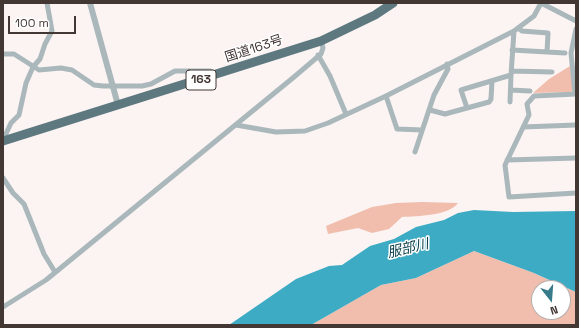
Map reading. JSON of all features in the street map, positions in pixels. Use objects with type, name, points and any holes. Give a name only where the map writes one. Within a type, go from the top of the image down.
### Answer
[{"type":"highway","name":"国道163号","points":[[3,141],[321,41],[374,15],[393,3]]},
{"type":"street","points":[[3,141],[11,123],[19,115],[26,83],[33,67],[40,58],[52,31],[47,3]]},
{"type":"street","points":[[90,3],[118,106]]},
{"type":"street","points":[[236,125],[276,132],[305,130],[324,125],[386,96],[516,29],[534,16],[541,3],[576,21]]},
{"type":"street","points":[[510,102],[512,50],[516,29]]},
{"type":"street","points":[[516,29],[522,31],[548,33],[547,52]]},
{"type":"street","points":[[576,29],[571,53],[575,94],[534,96],[527,104],[529,115],[505,165],[509,197],[576,193]]},
{"type":"street","points":[[3,307],[34,288],[55,272],[236,125],[318,55],[323,48],[321,41]]},
{"type":"street","points":[[512,50],[565,52]]},
{"type":"street","points":[[3,54],[14,54],[33,67],[44,71],[66,69],[77,72],[94,84],[112,86],[151,84],[175,71],[214,71],[216,75]]},
{"type":"street","points":[[318,55],[330,76],[346,114]]},
{"type":"street","points":[[415,152],[434,95],[448,69],[447,64]]},
{"type":"street","points":[[467,108],[461,90],[492,81],[511,73],[552,72]]},
{"type":"street","points":[[430,110],[445,114],[489,102],[491,98],[492,81]]},
{"type":"street","points":[[511,90],[530,91]]},
{"type":"street","points":[[386,96],[397,129],[422,130]]},
{"type":"street","points":[[523,127],[576,125]]},
{"type":"street","points":[[507,160],[576,158]]},
{"type":"street","points":[[3,178],[24,204],[44,254],[55,272]]},
{"type":"shaded area","points":[[570,66],[573,90],[571,92],[533,93],[549,79]]},
{"type":"shaded area","points":[[396,203],[458,203],[448,211],[440,213],[424,216],[402,217],[389,229],[372,233],[358,228],[328,234],[326,226],[372,207]]},
{"type":"shaded area","points":[[474,251],[549,280],[531,280],[531,320],[571,320],[571,290],[576,292],[576,325],[311,325],[381,285],[416,278]]},
{"type":"water","name":"服部川","points":[[474,210],[513,212],[576,211],[576,292],[571,290],[571,280],[549,280],[474,251],[416,278],[381,285],[311,325],[229,325],[296,279],[329,266],[342,265],[370,246],[394,239],[416,227],[444,220],[458,213]]}]
